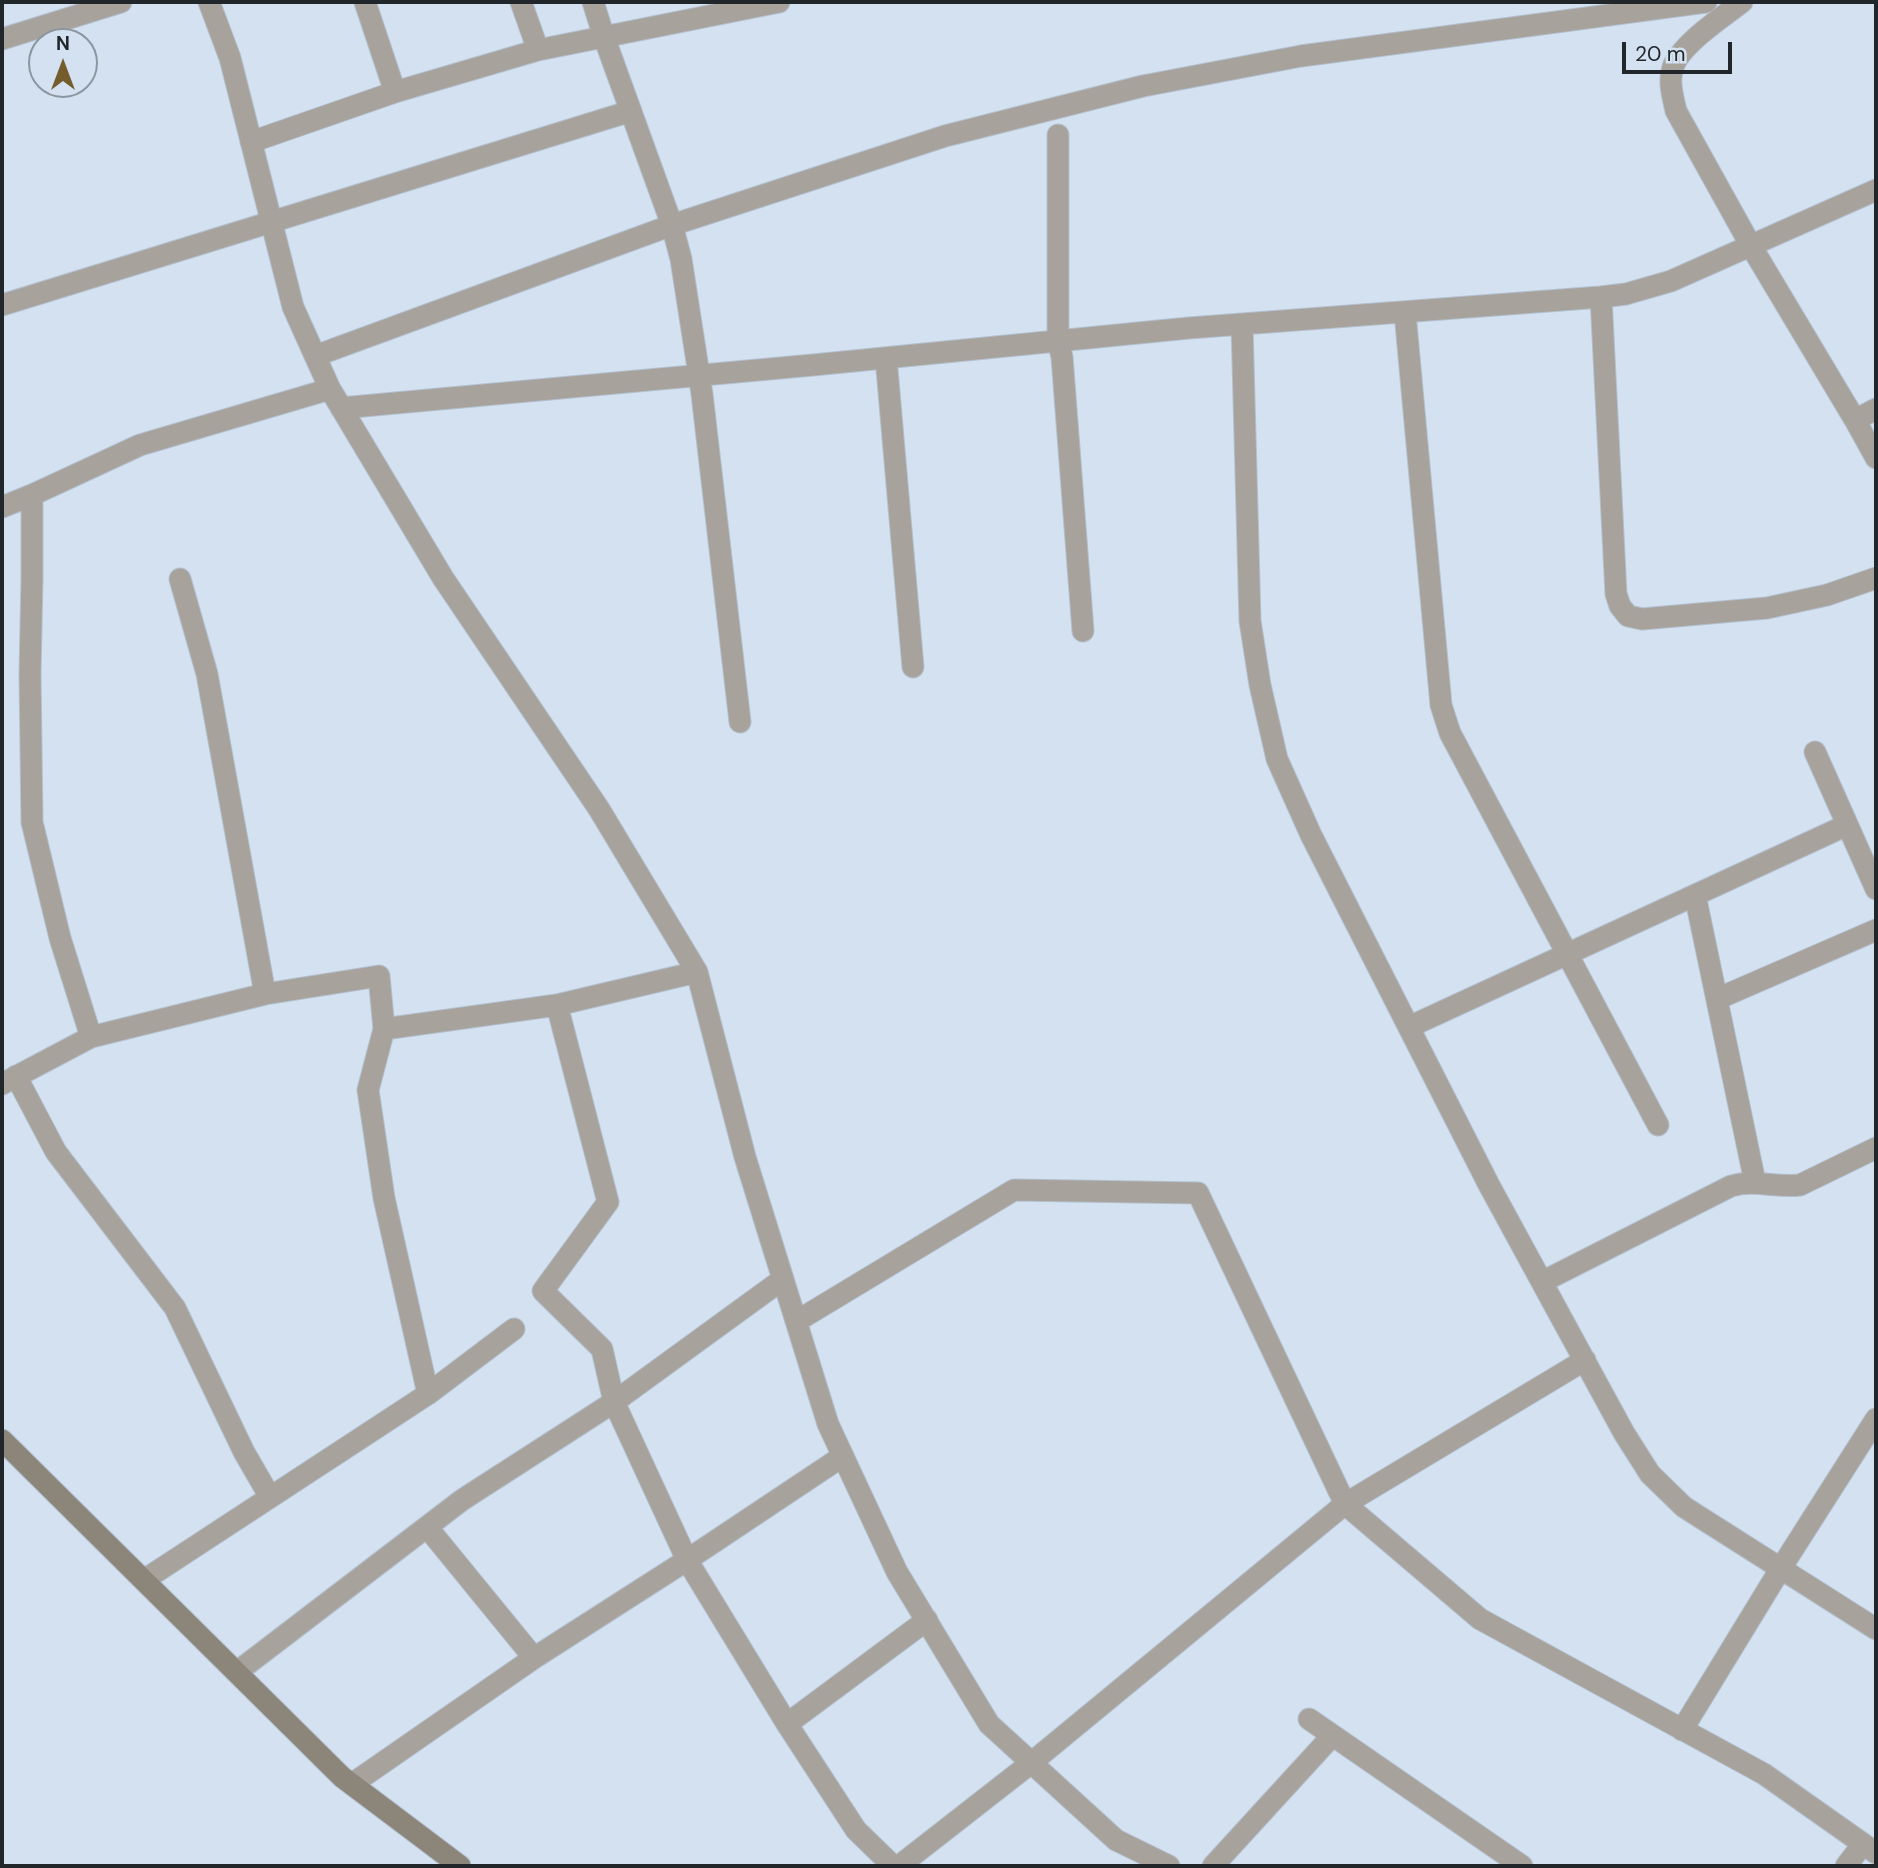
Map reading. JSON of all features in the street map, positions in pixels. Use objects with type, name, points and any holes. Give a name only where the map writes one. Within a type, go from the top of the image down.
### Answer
[{"type":"main road","points":[[2,1440],[342,1777],[460,1866]]},
{"type":"street","points":[[2,39],[121,2]]},
{"type":"street","points":[[209,2],[230,58],[293,307],[335,399],[443,578],[599,809],[697,972],[745,1157],[828,1424],[897,1572],[989,1724],[1116,1840],[1169,1866]]},
{"type":"street","points":[[365,2],[395,92]]},
{"type":"street","points":[[521,2],[538,50]]},
{"type":"street","points":[[593,2],[672,225],[681,260],[700,375],[740,722]]},
{"type":"street","points":[[251,142],[395,92],[538,50],[779,2]]},
{"type":"street","points":[[315,356],[672,225],[945,136],[1143,86],[1301,56],[1706,2]]},
{"type":"street","points":[[1742,2],[1688,45],[1674,66],[1671,89],[1676,111],[1751,246],[1876,458]]},
{"type":"street","points":[[2,305],[631,111]]},
{"type":"street","points":[[1058,135],[1058,341],[1062,357],[1083,631]]},
{"type":"street","points":[[2,507],[140,446],[335,399],[700,375],[1058,341],[1626,294],[1671,281],[1876,190]]},
{"type":"street","points":[[1601,297],[1616,594],[1620,607],[1629,616],[1642,619],[1767,608],[1828,595],[1876,578]]},
{"type":"street","points":[[1405,313],[1441,705],[1450,733],[1464,761],[1658,1125]]},
{"type":"street","points":[[1242,325],[1250,621],[1260,685],[1277,759],[1311,835],[1489,1185],[1650,1474],[1684,1507],[1876,1629]]},
{"type":"street","points":[[886,358],[914,667]]},
{"type":"street","points":[[1855,420],[1876,409]]},
{"type":"street","points":[[33,495],[30,674],[33,822],[60,938],[91,1037]]},
{"type":"street","points":[[180,579],[207,674],[265,994]]},
{"type":"street","points":[[1815,752],[1876,889]]},
{"type":"street","points":[[1409,1027],[1847,825]]},
{"type":"street","points":[[1695,895],[1755,1182]]},
{"type":"street","points":[[1717,999],[1876,930]]},
{"type":"street","points":[[384,1029],[557,1005],[697,972]]},
{"type":"street","points":[[270,1497],[244,1452],[175,1308],[56,1152],[9,1080],[91,1037],[265,994],[379,976],[384,1029],[368,1090],[384,1198],[428,1394]]},
{"type":"street","points":[[557,1005],[608,1202],[543,1291],[601,1349],[614,1402],[687,1560],[787,1724],[856,1830],[893,1866]]},
{"type":"street","points":[[1542,1282],[1731,1186],[1755,1182],[1800,1185],[1876,1148]]},
{"type":"street","points":[[797,1321],[1014,1190],[1198,1193],[1345,1504],[1480,1619],[1764,1774],[1870,1849],[1846,1866]]},
{"type":"street","points":[[237,1672],[462,1500],[614,1402],[783,1279]]},
{"type":"street","points":[[144,1580],[428,1394],[514,1329]]},
{"type":"street","points":[[899,1866],[1031,1763],[1345,1504],[1585,1360]]},
{"type":"street","points":[[1682,1730],[1876,1419]]},
{"type":"street","points":[[352,1784],[534,1658],[843,1456]]},
{"type":"street","points":[[427,1527],[534,1658]]},
{"type":"street","points":[[787,1724],[927,1620]]},
{"type":"street","points":[[1309,1719],[1507,1862]]},
{"type":"street","points":[[1213,1866],[1332,1736]]}]
